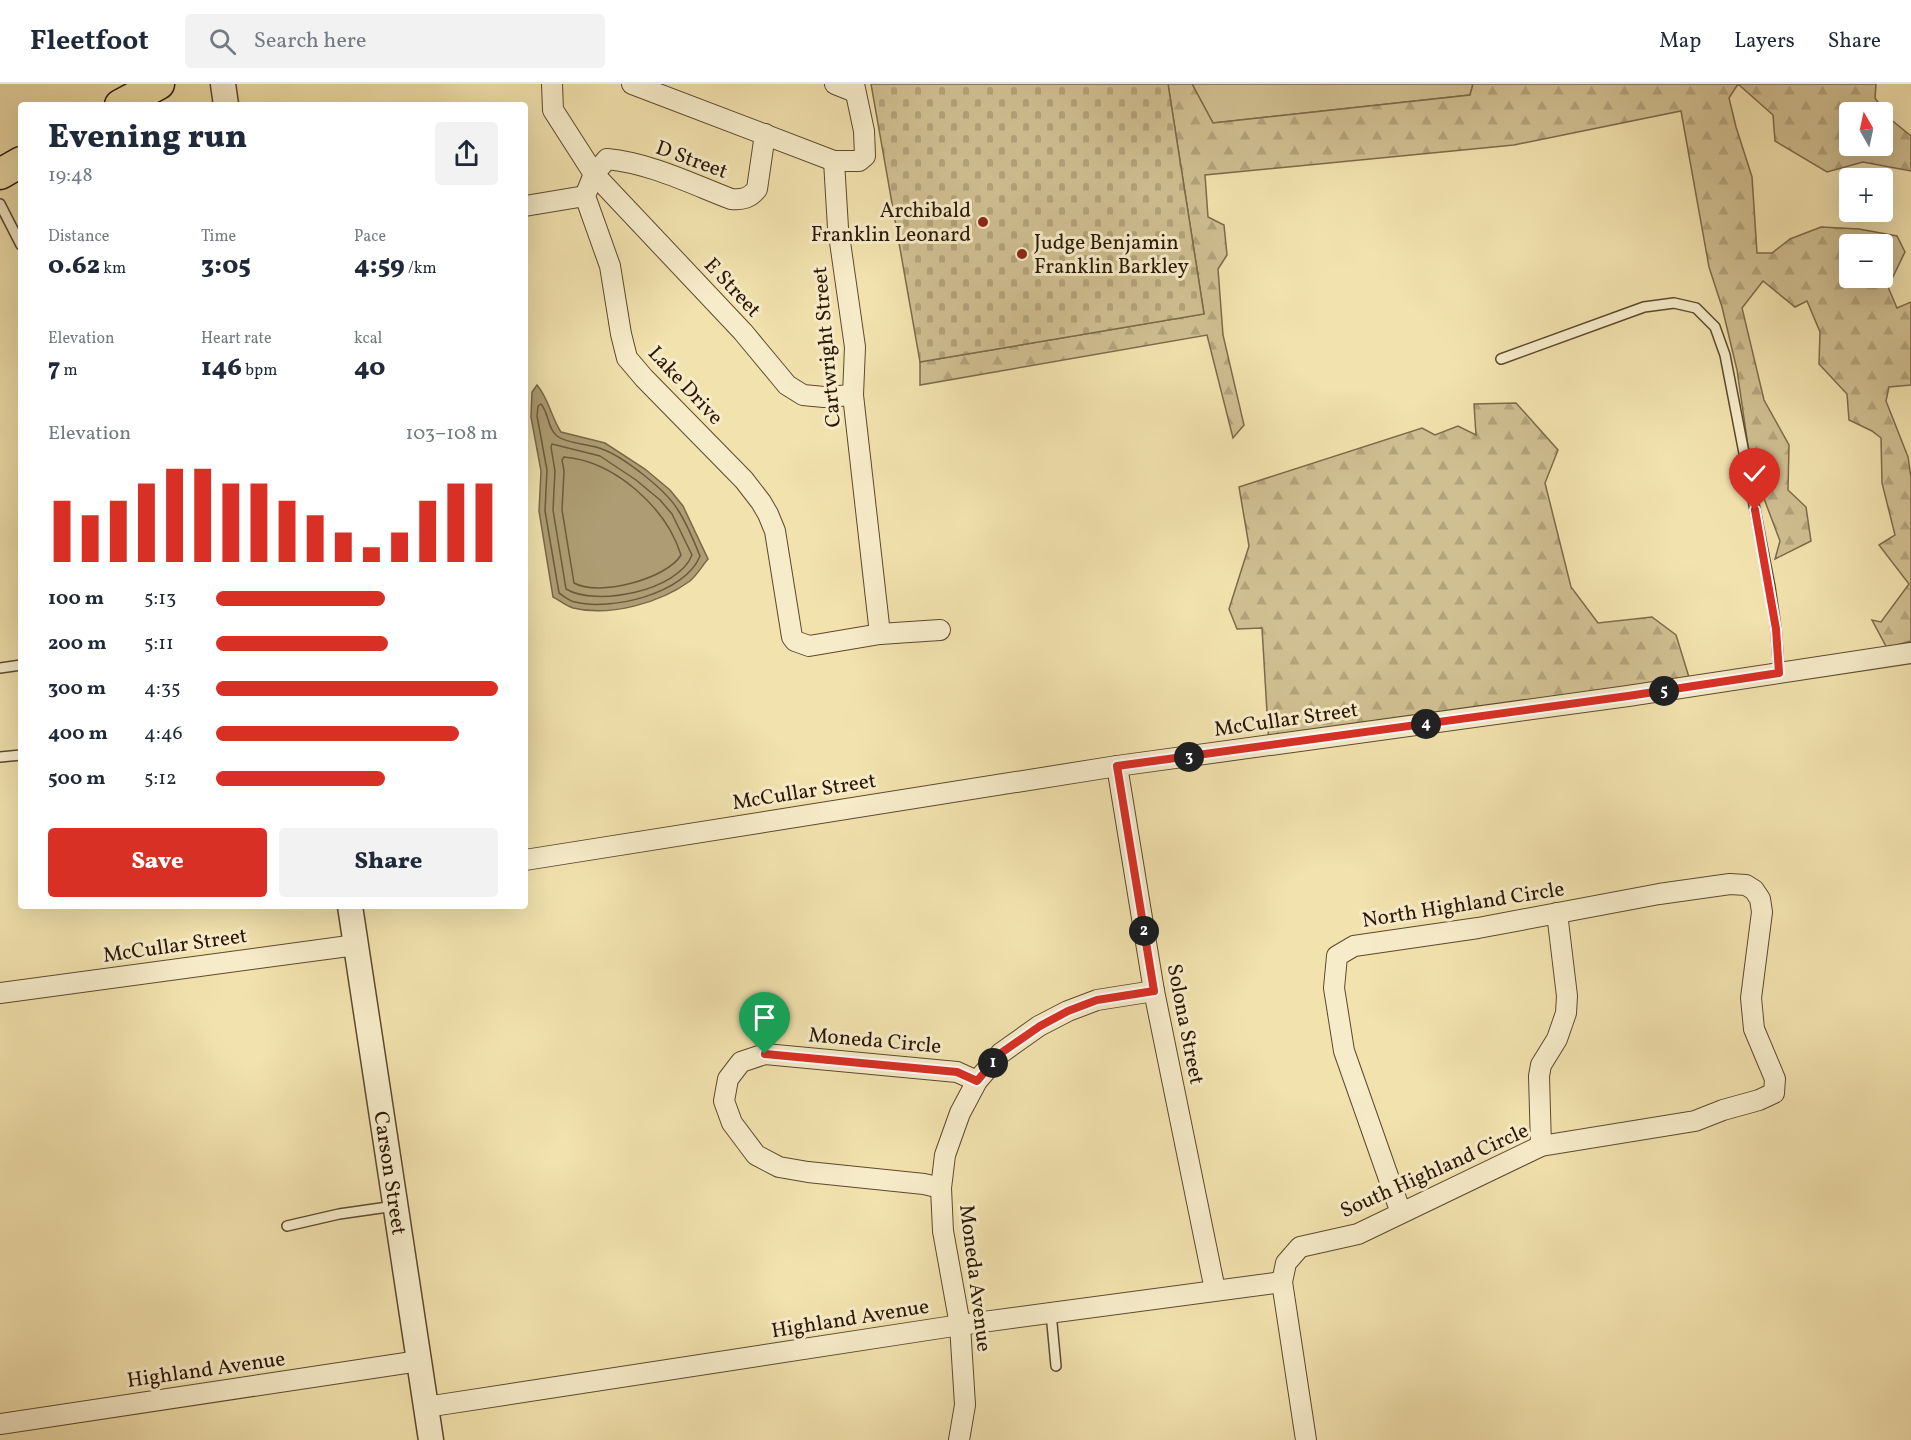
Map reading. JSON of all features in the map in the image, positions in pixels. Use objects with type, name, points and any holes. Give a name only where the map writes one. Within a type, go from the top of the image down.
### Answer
[{"type":"main road","points":[[126,102],[159,84]]},
{"type":"main road","points":[[0,174],[18,164]]},
{"type":"street","points":[[223,84],[226,102]]},
{"type":"street","points":[[528,206],[585,196],[594,174],[553,110],[552,84]]},
{"type":"street","points":[[632,84],[834,161],[860,161],[865,156],[864,131],[855,88],[835,84]]},
{"type":"street","name":"D Street","points":[[594,174],[607,159],[627,161],[678,178],[731,200],[741,200],[752,196],[757,189],[765,134]]},
{"type":"street","name":"Cartwright Street","points":[[834,161],[838,228],[855,347],[853,395],[880,634]]},
{"type":"street","name":"E Street","points":[[594,174],[743,332],[787,385],[803,395],[824,397],[853,395]]},
{"type":"street","name":"Lake Drive","points":[[585,196],[610,266],[627,358],[744,480],[761,502],[775,531],[792,637],[795,641],[809,646],[880,634]]},
{"type":"street","points":[[880,634],[940,630]]},
{"type":"street","name":"McCullar Street","points":[[528,860],[1117,766],[1628,696],[1911,653]]},
{"type":"street","name":"Solona Street","points":[[1117,766],[1154,991],[1215,1290]]},
{"type":"street","name":"North Highland Circle","points":[[1401,1213],[1344,1051],[1334,988],[1337,956],[1354,946],[1478,928],[1659,894],[1730,884],[1746,885],[1754,890],[1760,899],[1762,912],[1751,998]]},
{"type":"street","name":"Carson Street","points":[[350,909],[431,1440]]},
{"type":"street","points":[[1541,1146],[1539,1076],[1541,1065],[1557,1039],[1566,1013],[1567,996],[1557,913]]},
{"type":"street","name":"McCullar Street","points":[[0,993],[356,945]]},
{"type":"street","name":"Moneda Avenue","points":[[959,1440],[965,1405],[960,1325],[943,1231],[940,1188],[945,1155],[960,1113],[977,1081],[1001,1053],[1040,1026],[1068,1011],[1097,1000],[1154,991]]},
{"type":"street","name":"South Highland Circle","points":[[1282,1282],[1286,1263],[1300,1247],[1358,1234],[1541,1146],[1695,1121],[1774,1093],[1775,1079],[1754,1029],[1751,998]]},
{"type":"street","name":"Moneda Circle","points":[[940,1188],[924,1184],[779,1167],[756,1155],[732,1124],[724,1101],[728,1079],[741,1062],[765,1054],[957,1072],[977,1081]]},
{"type":"street","points":[[1282,1282],[1306,1440]]},
{"type":"street","name":"Highland Avenue","points":[[426,1407],[960,1325],[1282,1282]]},
{"type":"street","name":"Highland Avenue","points":[[0,1424],[419,1361]]},
{"type":"lane","points":[[0,204],[18,239]]},
{"type":"lane","points":[[1501,359],[1644,308],[1674,303],[1696,308],[1714,327],[1725,355],[1770,587],[1779,673]]},
{"type":"lane","points":[[0,668],[18,665]]},
{"type":"lane","points":[[0,758],[18,755]]},
{"type":"lane","points":[[286,1226],[339,1214],[395,1206]]},
{"type":"lane","points":[[1051,1313],[1056,1366]]},
{"type":"green space","points":[[871,84],[1168,84],[1204,314],[920,362]]},
{"type":"green space","points":[[1168,84],[1192,84],[1213,123],[1470,95],[1473,84],[1738,84],[1729,98],[1752,177],[1757,253],[1772,253],[1790,239],[1821,227],[1859,229],[1886,234],[1839,234],[1839,288],[1888,288],[1897,308],[1911,302],[1911,385],[1889,387],[1886,401],[1908,457],[1911,478],[1911,641],[1887,648],[1872,620],[1881,622],[1909,584],[1879,545],[1895,535],[1882,483],[1881,438],[1849,420],[1847,394],[1819,364],[1820,332],[1807,301],[1795,307],[1763,281],[1742,308],[1764,400],[1789,445],[1788,490],[1806,507],[1811,541],[1775,559],[1780,541],[1748,446],[1737,370],[1722,307],[1709,267],[1681,111],[1514,145],[1205,175],[1208,217],[1224,225],[1227,255],[1218,269],[1223,335],[1244,425],[1233,438],[1207,335],[920,385],[920,362],[1204,314]]},
{"type":"green space","points":[[1192,84],[1473,84],[1470,95],[1213,123]]},
{"type":"green space","points":[[1738,84],[1876,84],[1875,98],[1878,102],[1839,102],[1839,156],[1893,156],[1893,121],[1911,136],[1911,171],[1863,162],[1827,172],[1775,141],[1773,115]]},
{"type":"green space","points":[[1893,235],[1897,236],[1905,252],[1893,277]]},
{"type":"green space","points":[[1516,403],[1558,450],[1545,483],[1571,587],[1598,623],[1652,617],[1676,635],[1692,687],[1269,746],[1262,628],[1237,629],[1229,609],[1249,546],[1239,487],[1422,428],[1435,435],[1458,426],[1476,435],[1474,404]]},
{"type":"water","points":[[537,385],[561,432],[605,443],[645,469],[670,490],[683,506],[708,559],[690,581],[650,602],[603,611],[573,608],[553,597],[539,511],[541,471],[531,417],[532,392]]},
{"type":"place","name":"Archibald Franklin Leonard","points":[[983,222]]},
{"type":"place","name":"Judge Benjamin Franklin Barkley","points":[[1022,254]]},
{"type":"route","points":[[765,1054],[957,1072],[977,1081],[1001,1053],[1040,1026],[1068,1011],[1097,1000],[1154,991],[1117,766],[1779,673],[1770,587],[1755,510]]}]
